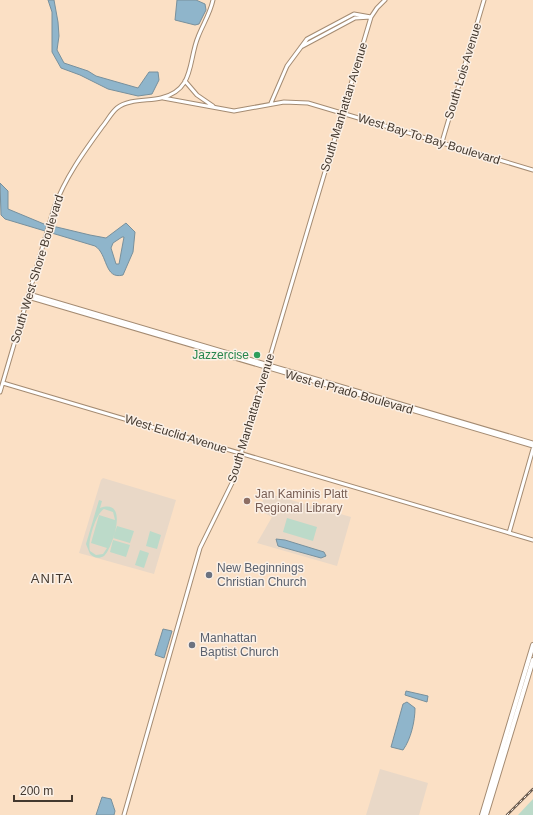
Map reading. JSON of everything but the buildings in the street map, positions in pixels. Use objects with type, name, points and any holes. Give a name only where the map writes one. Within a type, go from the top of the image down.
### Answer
[{"type":"main road","points":[[486,815],[504,757],[533,645]]},
{"type":"main road","points":[[482,815],[506,737],[533,660]]},
{"type":"main road","points":[[504,757],[506,737]]},
{"type":"main road","points":[[496,771],[498,776]]},
{"type":"street","name":"South West Shore Boulevard","points":[[0,392],[54,208],[61,190],[87,147],[117,108],[135,102],[161,98],[174,92],[185,81],[190,71],[196,42],[213,0]]},
{"type":"street","points":[[371,17],[385,0]]},
{"type":"street","name":"South Lois Avenue","points":[[442,142],[484,0]]},
{"type":"street","points":[[271,103],[287,66],[307,39],[350,15],[358,13],[371,17]]},
{"type":"street","points":[[299,48],[358,17],[371,17]]},
{"type":"street","points":[[358,17],[366,21],[369,25]]},
{"type":"street","name":"South Manhattan Avenue","points":[[124,815],[200,548],[229,491],[371,17]]},
{"type":"street","points":[[322,30],[324,34]]},
{"type":"street","points":[[185,81],[196,95],[216,108]]},
{"type":"street","name":"West Bay To Bay Boulevard","points":[[161,98],[216,108],[241,110],[271,103],[300,102],[343,113],[533,170]]},
{"type":"street","name":"West el Prado Boulevard","points":[[28,296],[533,445]]},
{"type":"street","name":"West Euclid Avenue","points":[[3,383],[533,540]]},
{"type":"street","points":[[509,532],[533,449]]},
{"type":"shaded area","points":[[103,478],[176,500],[154,574],[79,553],[101,480]]},
{"type":"shaded area","points":[[266,493],[351,517],[337,566],[257,543],[272,517],[259,510]]},
{"type":"shaded area","points":[[380,769],[428,783],[419,815],[366,815]]},
{"type":"green space","points":[[99,500],[102,501],[100,508],[109,507],[115,510],[117,517],[111,545],[104,556],[98,558],[90,554],[86,544]],"holes":[[[104,509],[113,512],[115,520],[99,515],[91,543],[107,548],[103,554],[96,555],[90,551],[89,547],[95,522],[98,516]]]},
{"type":"green space","points":[[287,518],[317,527],[313,541],[283,532]]},
{"type":"green space","points":[[117,526],[134,531],[130,543],[113,538]]},
{"type":"green space","points":[[150,531],[161,535],[157,549],[146,546]]},
{"type":"green space","points":[[113,540],[130,545],[126,557],[110,552]]},
{"type":"green space","points":[[140,550],[149,553],[144,568],[135,565]]},
{"type":"green space","points":[[533,799],[533,815],[518,815]]},
{"type":"water","points":[[48,0],[54,0],[59,36],[57,50],[64,63],[88,71],[96,76],[138,88],[149,72],[158,72],[159,80],[152,94],[138,96],[108,89],[80,75],[61,68],[52,52],[52,12]]},
{"type":"water","points":[[177,0],[196,0],[205,4],[206,10],[199,24],[195,25],[175,20]]},
{"type":"water","points":[[0,183],[8,191],[8,209],[44,224],[106,238],[126,223],[135,232],[133,252],[123,275],[117,276],[112,274],[109,270],[102,255],[95,246],[5,219],[1,215]],"holes":[[[124,237],[119,264],[116,264],[111,248],[113,243]]]},
{"type":"water","points":[[276,539],[285,540],[324,552],[326,556],[321,558],[278,546]]},
{"type":"water","points":[[163,629],[172,631],[164,658],[155,655]]},
{"type":"water","points":[[406,691],[428,696],[427,702],[405,695]]},
{"type":"water","points":[[407,702],[415,708],[415,713],[410,735],[403,750],[391,747],[403,704]]},
{"type":"water","points":[[102,797],[111,799],[115,811],[114,815],[96,815]]},
{"type":"railway","points":[[507,815],[533,789]]},
{"type":"place","name":"Jazzercise","points":[[257,355]]},
{"type":"place","name":"Jan Kaminis Platt Regional Library","points":[[247,501]]},
{"type":"place","name":"New Beginnings Christian Church","points":[[209,575]]},
{"type":"place","name":"Manhattan Baptist Church","points":[[192,645]]},
{"type":"district","name":"ANITA","points":[[52,578]]}]
